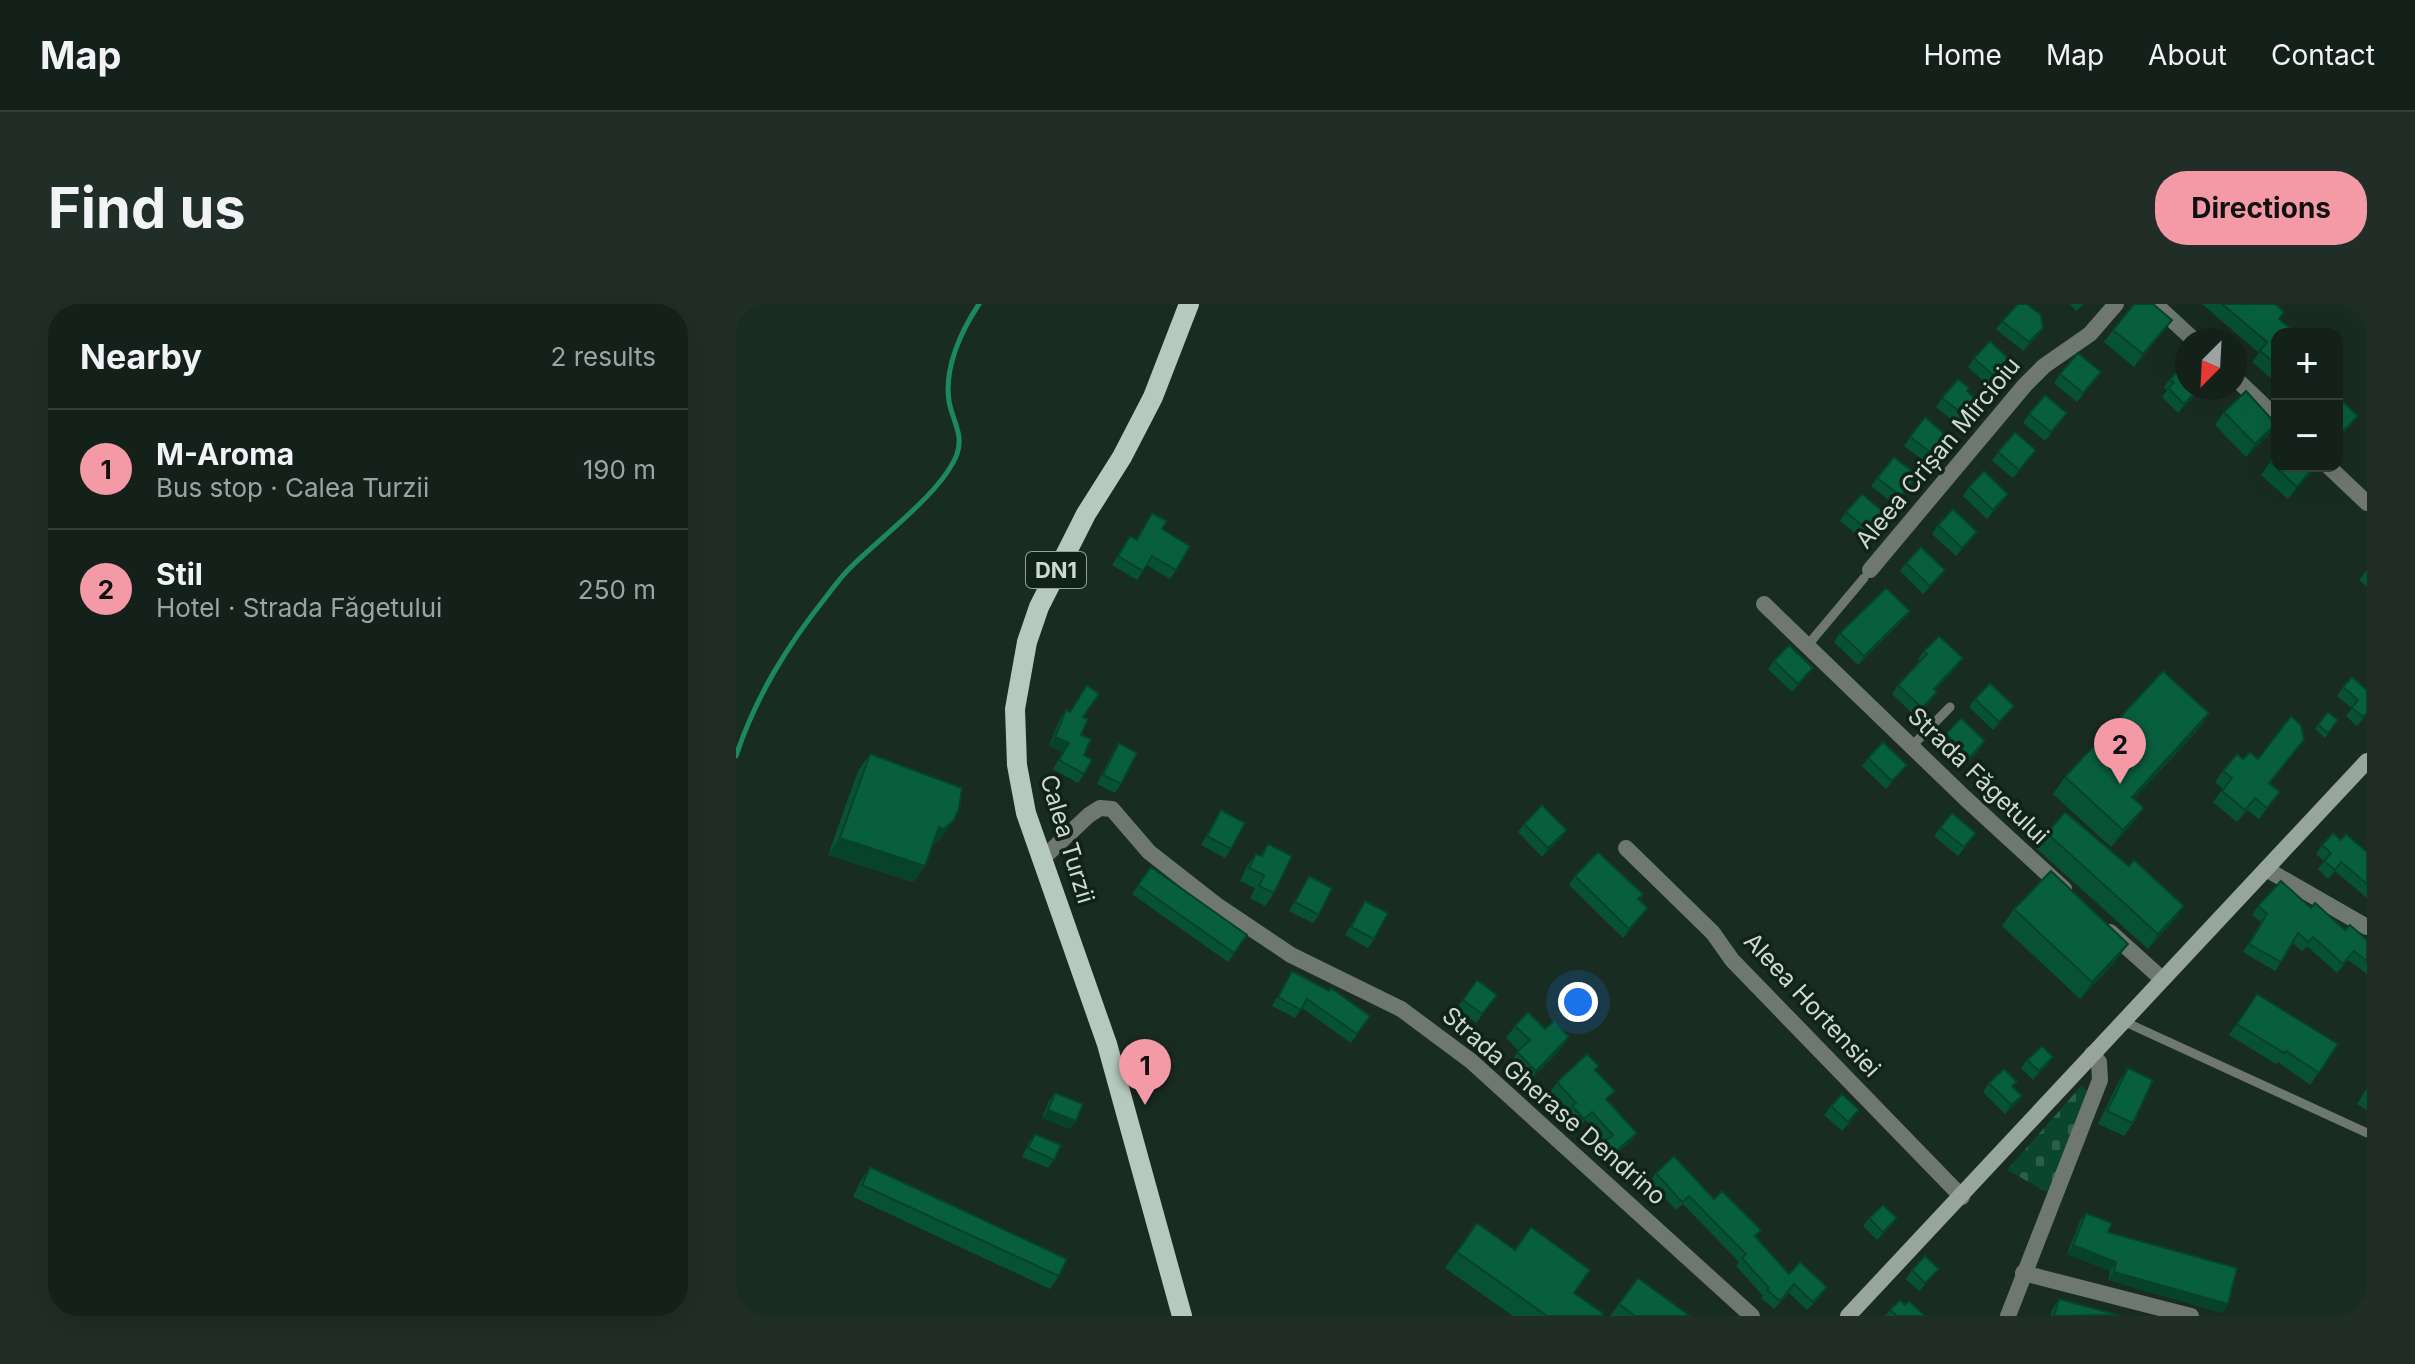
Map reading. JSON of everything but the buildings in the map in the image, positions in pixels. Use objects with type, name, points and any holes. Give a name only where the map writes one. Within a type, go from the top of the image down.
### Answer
[{"type":"main road","name":"Calea Turzii","points":[[1182,1316],[1107,1044],[1026,813],[1017,765],[1015,709],[1027,642],[1054,573],[1153,397],[1189,304]]},
{"type":"main road","points":[[1848,1316],[2367,761]]},
{"type":"street","name":"Aleea Crișan Mircioiu","points":[[1867,574],[2025,385],[2044,366],[2090,334],[2116,304]]},
{"type":"street","points":[[2155,304],[2181,328]]},
{"type":"street","points":[[2247,389],[2271,412]]},
{"type":"street","points":[[2334,472],[2367,503]]},
{"type":"street","name":"Strada Făgetului","points":[[1764,604],[2077,901]]},
{"type":"street","name":"Strada Gherase Dendrino","points":[[1042,859],[1089,815],[1100,808],[1112,809],[1149,852],[1218,906],[1291,955],[1401,1009],[1471,1061],[1752,1316]]},
{"type":"street","name":"Aleea Hortensiei","points":[[1626,848],[1713,933],[1732,960],[1962,1197]]},
{"type":"street","points":[[2266,869],[2367,927]]},
{"type":"street","points":[[2099,922],[2162,979]]},
{"type":"street","points":[[2008,1316],[2100,1080],[2099,1062],[2092,1054]]},
{"type":"street","points":[[2023,1273],[2191,1316]]},
{"type":"lane","points":[[1807,646],[1867,574]]},
{"type":"lane","points":[[1912,746],[1950,707]]},
{"type":"lane","points":[[2123,1021],[2367,1133]]},
{"type":"green space","points":[[2082,1085],[2090,1094],[2072,1143],[2047,1192],[2007,1170]]},
{"type":"waterway","points":[[736,756],[763,692],[812,615],[846,572],[924,499],[950,469],[959,440],[949,401],[949,376],[960,338],[979,304]]},
{"type":"place","name":"Stil","points":[[2120,784]]},
{"type":"place","name":"M-Aroma","points":[[1145,1105]]}]
